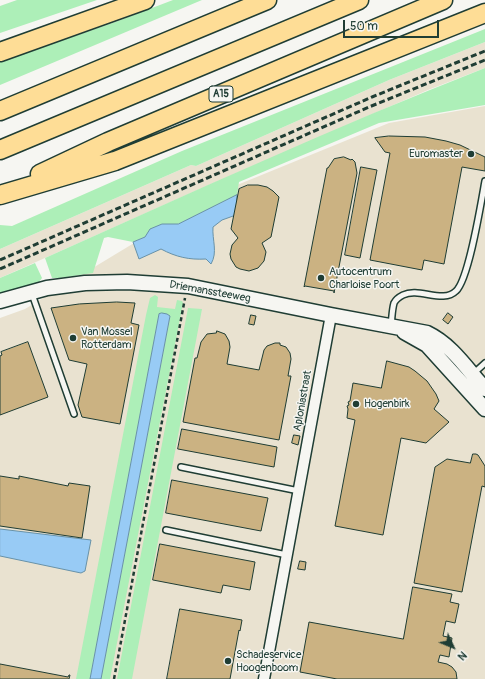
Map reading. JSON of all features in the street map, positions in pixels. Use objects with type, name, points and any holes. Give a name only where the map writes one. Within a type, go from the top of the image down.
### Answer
[{"type":"highway","points":[[0,52],[146,0]]},
{"type":"highway","points":[[1,110],[267,0]]},
{"type":"highway","points":[[0,150],[359,0]]},
{"type":"highway","name":"A15","points":[[0,194],[108,142],[443,0]]},
{"type":"highway","name":"A15","points":[[0,194],[115,161],[485,13]]},
{"type":"main road","name":"Driemanssteeweg","points":[[0,301],[31,291],[85,283],[126,282],[188,286],[331,315],[427,332],[448,346],[485,389]]},
{"type":"main road","name":"Driemanssteeweg","points":[[393,326],[427,345],[485,409]]},
{"type":"street","name":"Aploniastraat","points":[[264,679],[331,315]]},
{"type":"lane","points":[[393,326],[394,302],[398,298],[408,293],[446,296],[456,292],[462,283],[470,256],[485,181]]},
{"type":"lane","points":[[31,291],[74,414]]},
{"type":"lane","points":[[472,375],[485,363]]},
{"type":"lane","points":[[181,467],[299,491]]},
{"type":"lane","points":[[166,530],[287,555]]},
{"type":"path","points":[[114,679],[188,286]]},
{"type":"shaded area","points":[[485,42],[485,68],[428,90],[0,278],[0,249],[191,165],[196,166],[389,80]]},
{"type":"shaded area","points":[[485,106],[485,679],[0,679],[0,318],[25,309],[215,194],[389,123]]},
{"type":"green space","points":[[17,0],[97,0],[0,33],[0,6]]},
{"type":"green space","points":[[173,0],[202,0],[0,85],[0,62],[118,21]]},
{"type":"green space","points":[[485,29],[485,42],[389,80],[196,166],[191,165],[0,249],[0,225],[12,226],[182,151]]},
{"type":"green space","points":[[485,68],[485,105],[379,123],[239,182],[237,195],[178,224],[162,224],[145,237],[133,242],[108,237],[104,238],[93,273],[52,278],[45,258],[319,136]]},
{"type":"green space","points":[[35,263],[42,278],[39,282],[0,295],[0,278]]},
{"type":"green space","points":[[155,295],[158,297],[157,307],[175,309],[177,300],[182,301],[183,303],[110,679],[101,679],[170,317],[167,314],[159,314],[90,679],[76,679],[146,315],[150,298]]},
{"type":"green space","points":[[188,308],[202,309],[132,679],[117,679]]},
{"type":"water","points":[[237,195],[236,215],[222,220],[213,227],[214,255],[211,264],[206,259],[183,257],[161,249],[139,259],[133,242],[145,237],[150,229],[162,224],[178,224]]},
{"type":"water","points":[[162,313],[170,316],[101,679],[90,679],[159,314]]},
{"type":"water","points":[[0,529],[91,540],[85,571],[81,573],[0,556]]},
{"type":"building","points":[[389,136],[425,137],[446,141],[460,145],[485,157],[485,171],[462,167],[444,264],[424,260],[422,270],[370,260],[390,153],[385,152],[375,138]]},
{"type":"building","points":[[344,157],[351,160],[352,159],[355,162],[357,173],[334,293],[334,291],[304,287],[327,168],[334,159]]},
{"type":"building","points":[[361,167],[377,170],[360,258],[345,255]]},
{"type":"building","points":[[248,185],[267,187],[279,197],[271,237],[262,243],[266,252],[264,261],[258,268],[249,271],[236,267],[230,254],[232,245],[238,238],[231,229],[239,189]]},
{"type":"building","points":[[117,302],[135,303],[131,323],[139,325],[120,424],[82,417],[78,405],[87,364],[69,360],[51,308],[79,304]]},
{"type":"building","points":[[448,313],[453,317],[448,324],[443,320]]},
{"type":"building","points":[[251,315],[256,316],[254,325],[249,324]]},
{"type":"building","points":[[217,331],[225,334],[229,341],[230,347],[227,364],[259,370],[264,350],[267,346],[275,343],[280,343],[280,345],[286,347],[290,353],[291,359],[288,376],[291,376],[279,440],[183,422],[195,358],[197,358],[201,342],[207,334],[216,333]]},
{"type":"building","points":[[28,342],[48,397],[0,415],[1,352]]},
{"type":"building","points":[[387,361],[409,367],[427,381],[439,401],[434,409],[449,422],[426,443],[401,438],[383,535],[335,526],[355,420],[347,418],[347,406],[349,405],[348,402],[350,401],[353,383],[381,388]]},
{"type":"building","points":[[182,429],[277,447],[274,467],[178,449]]},
{"type":"building","points":[[294,435],[300,436],[298,445],[292,443]]},
{"type":"building","points":[[473,454],[478,455],[485,466],[485,487],[482,486],[462,592],[414,583],[435,467],[447,459],[470,463]]},
{"type":"building","points":[[0,476],[19,479],[19,476],[68,486],[69,483],[90,486],[82,538],[0,526]]},
{"type":"building","points":[[172,480],[268,498],[261,531],[166,513]]},
{"type":"building","points":[[160,544],[255,562],[250,590],[223,585],[221,593],[153,580]]},
{"type":"building","points":[[300,561],[306,562],[305,570],[298,569]]},
{"type":"building","points":[[413,587],[452,594],[450,602],[459,604],[455,623],[446,621],[443,636],[452,638],[449,657],[440,655],[438,662],[452,667],[456,672],[457,679],[337,679],[300,672],[309,622],[403,639]]},
{"type":"building","points":[[180,609],[242,620],[230,679],[167,679]]},
{"type":"building","points":[[0,664],[68,677],[70,675],[69,679],[0,679]]},
{"type":"railway","points":[[0,260],[372,97],[485,51]]},
{"type":"railway","points":[[0,269],[369,107],[485,60]]},
{"type":"place","name":"Euromaster","points":[[471,154]]},
{"type":"place","name":"Autocentrum Charloise Poort","points":[[321,278]]},
{"type":"place","name":"Van Mossel Rotterdam","points":[[73,338]]},
{"type":"place","name":"Hogenbirk","points":[[356,404]]},
{"type":"place","name":"Schadeservice Hoogenboom","points":[[228,661]]}]
